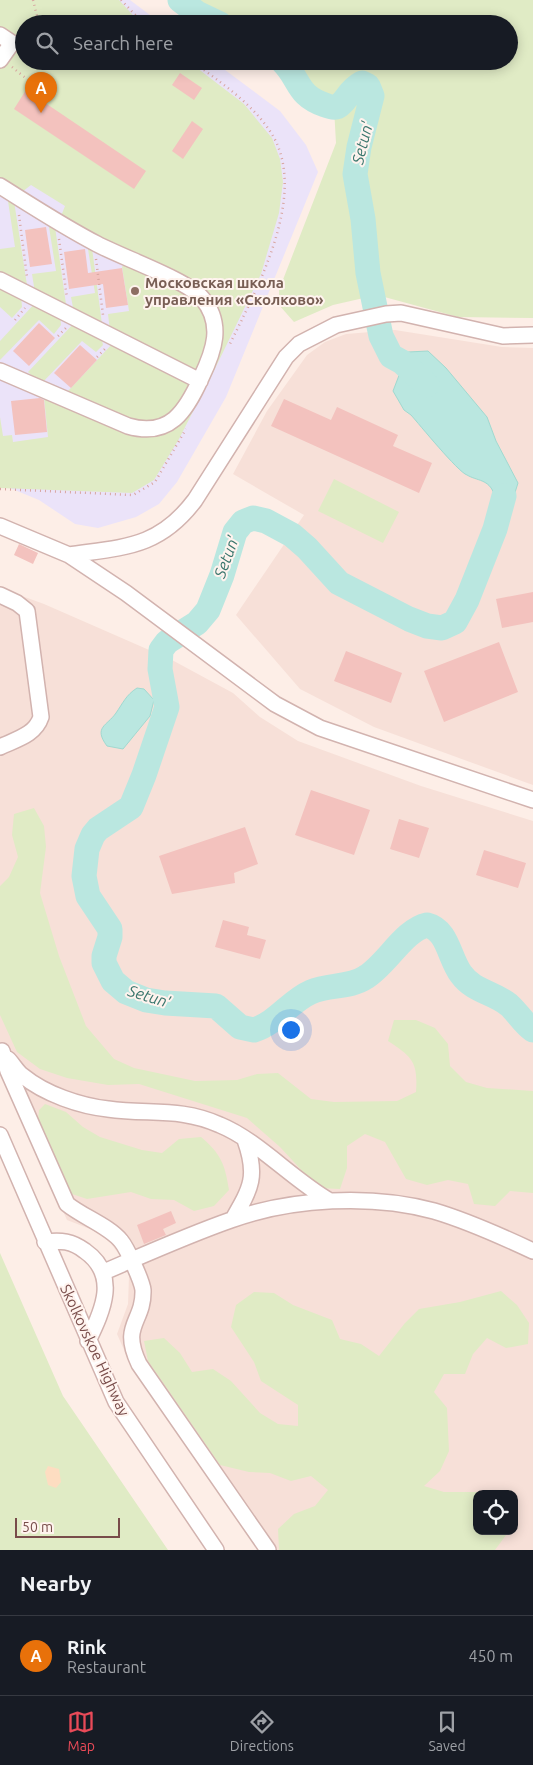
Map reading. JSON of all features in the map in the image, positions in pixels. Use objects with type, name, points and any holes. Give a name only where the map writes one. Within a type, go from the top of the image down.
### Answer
[{"type":"street","points":[[0,35],[12,43],[0,60]]},
{"type":"street","points":[[0,186],[98,245],[197,293],[212,315],[216,335],[212,355],[190,402],[178,418],[163,426],[143,429],[128,426],[0,371]]},
{"type":"street","points":[[0,280],[200,381]]},
{"type":"street","points":[[69,555],[132,545],[151,539],[177,521],[195,500],[286,357],[299,344],[336,326],[350,321],[401,313],[503,336],[533,335]]},
{"type":"street","points":[[0,526],[69,555],[158,617],[275,704],[320,728],[533,800]]},
{"type":"street","points":[[0,595],[28,611],[41,716],[37,727],[28,734],[0,747]]},
{"type":"street","points":[[1,1049],[22,1076],[44,1089],[82,1104],[108,1109],[177,1112],[198,1116],[222,1126],[245,1140],[314,1192],[330,1201]]},
{"type":"street","points":[[1,1049],[8,1071],[67,1204],[80,1215],[102,1226],[121,1240],[131,1260],[143,1289],[138,1313],[130,1333],[135,1356],[268,1550]]},
{"type":"street","name":"Skolkovskoe Highway","points":[[0,1135],[116,1402],[164,1476],[216,1550]]},
{"type":"street","points":[[233,1219],[249,1191],[253,1177],[252,1160],[245,1140]]},
{"type":"street","points":[[104,1272],[233,1219],[283,1208],[330,1201],[381,1201],[434,1211],[487,1230],[533,1251]]},
{"type":"street","points":[[45,1242],[58,1240],[76,1244],[94,1257],[104,1272],[105,1296],[102,1313],[88,1341]]},
{"type":"path","points":[[32,0],[36,15]]},
{"type":"path","points":[[121,0],[135,15]]},
{"type":"path","points":[[15,60],[11,67],[28,80]]},
{"type":"path","points":[[18,206],[29,294]]},
{"type":"path","points":[[58,232],[69,315]]},
{"type":"path","points":[[95,252],[105,333]]},
{"type":"shaded area","name":"Московская школа управления «Сколково»","points":[[0,0],[130,0],[150,15],[15,15],[15,70],[225,70],[280,111],[306,145],[318,172],[226,397],[177,482],[159,504],[136,517],[98,528],[75,524],[39,500],[0,484]]},
{"type":"shaded area","points":[[395,330],[502,347],[533,348],[533,785],[374,727],[300,689],[236,615],[304,515],[233,474],[267,411],[307,355],[325,342],[346,334]]},
{"type":"shaded area","points":[[0,588],[44,604],[172,660],[233,693],[260,717],[298,741],[421,786],[533,821],[533,1550],[260,1550],[129,1361],[117,1334],[128,1304],[129,1276],[125,1263],[110,1242],[95,1231],[67,1220],[0,1069]]},
{"type":"green space","points":[[0,0],[119,0],[133,15],[15,15],[15,70],[200,70],[244,104],[272,138],[280,159],[283,182],[279,213],[261,274],[208,383],[205,382],[216,313],[61,216],[65,206],[31,185],[22,192],[0,179]]},
{"type":"green space","points":[[180,0],[533,0],[533,318],[458,317],[377,295],[333,305],[294,322],[279,305],[279,290],[336,143],[334,108],[308,97],[289,70],[518,70],[518,15],[201,15]]},
{"type":"green space","points":[[8,201],[14,201],[27,285],[0,275],[0,249],[15,247]]},
{"type":"green space","points":[[49,227],[55,227],[66,304],[63,307],[35,293],[32,274],[56,271]]},
{"type":"green space","points":[[92,248],[102,324],[74,313],[71,297],[95,293],[88,249]]},
{"type":"green space","points":[[124,264],[188,292],[204,309],[212,335],[198,376],[110,331],[108,314],[129,311],[122,267]]},
{"type":"green space","points":[[0,284],[21,294],[22,307],[12,318],[0,307]]},
{"type":"green space","points":[[36,302],[60,314],[61,325],[54,334],[39,320],[0,360],[0,341]]},
{"type":"green space","points":[[75,322],[101,335],[103,345],[96,352],[82,341],[43,382],[36,380],[28,372]]},
{"type":"green space","points":[[114,342],[194,383],[175,414],[143,425],[77,399],[68,391]]},
{"type":"green space","points":[[203,385],[206,386],[179,439],[154,480],[132,493],[0,488],[0,417],[3,436],[12,435],[13,442],[48,437],[44,398],[47,397],[149,433]]},
{"type":"green space","points":[[334,479],[399,512],[383,543],[318,511]]},
{"type":"green space","points":[[34,808],[44,826],[46,847],[40,893],[59,956],[86,1026],[114,1059],[134,1068],[195,1081],[237,1080],[257,1074],[278,1073],[311,1099],[334,1102],[397,1101],[416,1092],[415,1067],[403,1052],[388,1041],[394,1020],[416,1020],[435,1028],[448,1044],[450,1066],[466,1082],[487,1088],[533,1091],[533,1193],[510,1191],[495,1206],[474,1204],[468,1184],[448,1180],[427,1185],[406,1179],[385,1142],[365,1134],[347,1146],[347,1168],[340,1189],[318,1188],[280,1147],[247,1118],[139,1084],[108,1085],[67,1078],[40,1069],[17,1052],[0,1015],[0,886],[9,877],[18,857],[12,835],[14,814]]},
{"type":"green space","points":[[45,1104],[66,1112],[83,1127],[100,1137],[142,1150],[162,1153],[179,1139],[201,1137],[218,1154],[224,1166],[229,1190],[214,1206],[194,1211],[174,1200],[151,1199],[131,1192],[87,1199],[69,1193],[38,1120],[39,1110]]},
{"type":"green space","points":[[0,1253],[63,1396],[168,1550],[0,1550]]},
{"type":"green space","points":[[501,1291],[517,1305],[529,1323],[528,1344],[506,1348],[487,1338],[473,1354],[465,1374],[444,1374],[434,1392],[447,1408],[449,1451],[440,1471],[424,1486],[444,1492],[473,1492],[473,1535],[506,1535],[495,1550],[279,1550],[278,1529],[294,1514],[315,1506],[328,1490],[311,1476],[291,1481],[270,1473],[249,1472],[220,1465],[148,1361],[144,1341],[164,1338],[180,1353],[192,1372],[213,1369],[231,1381],[260,1413],[278,1424],[298,1426],[298,1405],[261,1381],[254,1362],[231,1327],[236,1305],[254,1292],[274,1293],[293,1305],[332,1320],[340,1339],[361,1344],[379,1356],[405,1323],[419,1309],[460,1302]]},
{"type":"sand","points":[[48,1466],[59,1469],[61,1482],[56,1488],[48,1485],[45,1472]]},
{"type":"water","points":[[428,351],[446,368],[487,417],[496,441],[518,483],[502,534],[489,525],[495,502],[492,489],[486,483],[462,472],[411,415],[404,410],[393,391],[408,352]]},
{"type":"water","points":[[137,688],[144,689],[154,700],[150,716],[123,749],[107,746],[101,735],[103,727],[116,713],[127,696]]},
{"type":"building","points":[[180,73],[202,88],[194,100],[172,85]]},
{"type":"building","points":[[26,90],[146,171],[134,189],[14,109]]},
{"type":"building","points":[[192,121],[203,129],[183,159],[172,151]]},
{"type":"building","points":[[46,227],[52,264],[30,267],[25,230]]},
{"type":"building","points":[[85,249],[88,273],[122,268],[128,305],[106,308],[103,284],[69,289],[64,252]]},
{"type":"building","points":[[39,323],[55,338],[29,366],[13,351]]},
{"type":"building","points":[[80,345],[97,360],[71,388],[54,373]]},
{"type":"building","points":[[40,398],[44,400],[47,432],[15,435],[11,401]]},
{"type":"building","points":[[284,399],[331,420],[337,407],[398,435],[393,446],[432,463],[419,493],[271,426]]},
{"type":"building","points":[[19,544],[38,553],[33,564],[14,555]]},
{"type":"building","points":[[533,592],[533,622],[502,628],[496,599]]},
{"type":"building","points":[[499,642],[518,692],[444,722],[424,671]]},
{"type":"building","points":[[346,651],[402,673],[391,703],[334,681]]},
{"type":"building","points":[[311,790],[370,810],[354,855],[295,835]]},
{"type":"building","points":[[399,819],[429,828],[419,858],[390,849]]},
{"type":"building","points":[[245,827],[258,864],[234,873],[235,883],[172,894],[159,856]]},
{"type":"building","points":[[484,850],[526,863],[518,888],[476,875]]},
{"type":"building","points":[[223,920],[249,927],[247,935],[266,940],[260,959],[215,947]]},
{"type":"building","points":[[171,1211],[176,1223],[163,1229],[166,1235],[144,1244],[137,1225]]},
{"type":"waterway","name":"Setun'","points":[[180,0],[201,15]]},
{"type":"waterway","name":"Setun'","points":[[289,70],[309,97],[329,106],[338,106],[354,88],[362,83],[368,86],[372,96],[359,147],[355,174],[363,219],[368,273],[381,336],[391,356],[402,362],[427,385]]},
{"type":"waterway","name":"Setun'","points":[[504,496],[495,529],[467,600],[455,622],[442,628],[427,626],[409,619],[339,583],[307,548],[292,535],[266,521],[253,518],[243,522],[235,532],[222,575],[208,610],[197,623],[167,642],[161,650],[160,669],[167,707],[144,775],[131,807],[98,829],[93,835],[87,849],[84,876],[88,896],[110,929],[104,963],[113,981],[126,992],[146,1000],[216,1006],[240,1027],[254,1030],[270,1022],[296,1001],[311,992],[353,983],[366,977],[411,933],[427,925],[434,928],[444,938],[457,968],[466,980],[509,1005],[533,1030]]},
{"type":"place","name":"Rink","points":[[41,113]]},
{"type":"place","name":"Московская школа управления «Сколково»","points":[[135,291]]}]
